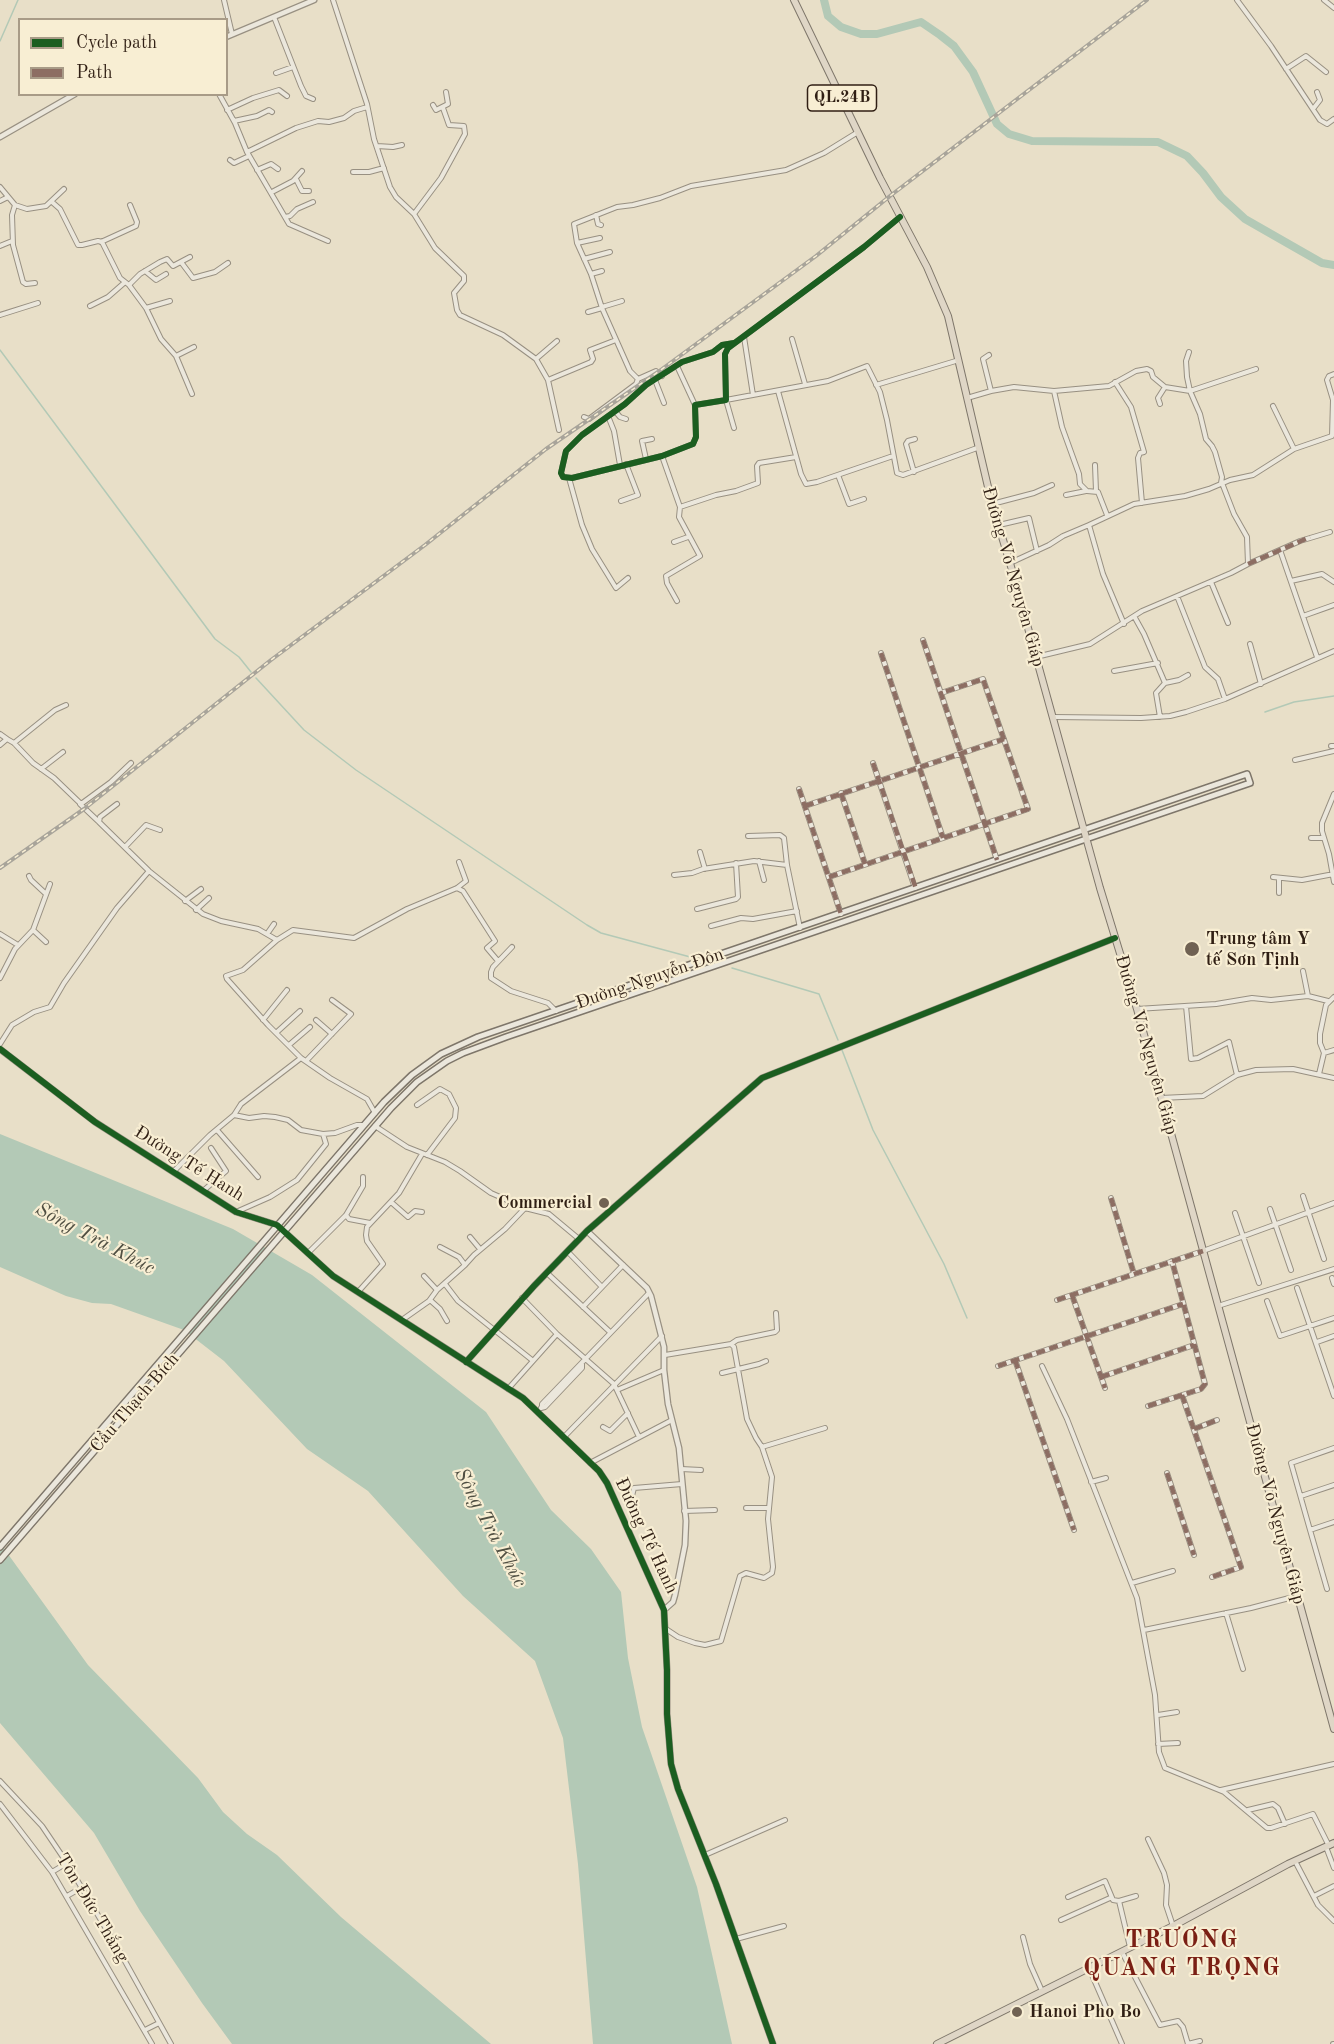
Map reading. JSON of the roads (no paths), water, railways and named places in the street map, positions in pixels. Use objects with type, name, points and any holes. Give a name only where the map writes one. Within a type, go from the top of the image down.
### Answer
[{"type":"main road","name":"QL.24B","points":[[794,0],[858,131]]},
{"type":"main road","name":"Đường Võ Nguyên Giáp","points":[[858,131],[936,285],[948,316],[977,447],[998,526],[1137,1009],[1334,1729]]},
{"type":"main road","name":"Đường Nguyễn Đôn","points":[[277,1226],[397,1088],[441,1054],[478,1037],[1247,774],[1250,783],[456,1056],[417,1082],[283,1231]]},
{"type":"main road","name":"Cầu Thạch Bích","points":[[0,1547],[277,1226]]},
{"type":"main road","name":"Cầu Thạch Bích","points":[[0,1560],[283,1231]]},
{"type":"main road","points":[[937,2044],[1173,1926],[1288,1864],[1331,1845]]},
{"type":"street","points":[[224,0],[227,18]]},
{"type":"street","points":[[229,35],[314,0]]},
{"type":"street","points":[[333,0],[367,107],[376,146],[394,194],[414,214],[435,248],[464,276],[464,281],[454,293],[460,315],[503,335],[536,359],[548,380],[560,430]]},
{"type":"street","points":[[1238,0],[1323,124],[1329,124],[1334,119]]},
{"type":"street","points":[[1324,0],[1334,8]]},
{"type":"street","points":[[274,17],[304,93],[313,99]]},
{"type":"street","points":[[1286,69],[1306,56],[1326,72]]},
{"type":"street","points":[[276,73],[293,67]]},
{"type":"street","points":[[227,110],[279,90],[287,96]]},
{"type":"street","points":[[433,105],[435,110],[443,108],[449,102],[446,92]]},
{"type":"street","points":[[1313,109],[1320,100],[1317,92]]},
{"type":"street","points":[[0,137],[72,96]]},
{"type":"street","points":[[220,96],[248,154],[289,224],[328,241]]},
{"type":"street","points":[[230,160],[234,164],[296,128],[318,121],[329,122],[344,118],[354,111],[367,107]]},
{"type":"street","points":[[414,214],[441,178],[465,134],[464,126],[449,125],[443,108]]},
{"type":"street","points":[[234,121],[257,116],[269,110],[272,112]]},
{"type":"street","points":[[638,379],[630,371],[602,307],[577,243],[573,225],[616,207],[633,206],[691,186],[786,170],[824,153],[858,131]]},
{"type":"street","points":[[376,146],[402,145]]},
{"type":"street","points":[[257,170],[272,164],[278,170]]},
{"type":"street","points":[[353,172],[369,172],[384,168]]},
{"type":"street","points":[[272,192],[296,179],[302,171]]},
{"type":"street","points":[[296,179],[302,191],[309,191]]},
{"type":"street","points":[[0,187],[15,205],[27,209],[46,206],[64,189]]},
{"type":"street","points":[[0,201],[8,197]]},
{"type":"street","points":[[52,202],[60,209],[78,245],[101,242],[136,226],[130,205]]},
{"type":"street","points":[[285,217],[313,202]]},
{"type":"street","points":[[15,205],[12,215],[12,241],[23,282],[35,283]]},
{"type":"street","points":[[596,215],[598,224],[601,225]]},
{"type":"street","points":[[734,428],[726,400],[725,354],[728,348],[864,247],[900,217]]},
{"type":"street","points":[[577,243],[600,238]]},
{"type":"street","points":[[0,246],[12,241]]},
{"type":"street","points":[[101,242],[117,274],[146,308],[161,339],[176,356],[192,394]]},
{"type":"street","points":[[584,259],[610,252]]},
{"type":"street","points":[[90,306],[108,297],[166,259],[172,266],[190,256]]},
{"type":"street","points":[[181,262],[193,278],[215,272],[228,263]]},
{"type":"street","points":[[145,271],[156,280],[166,274]]},
{"type":"street","points":[[591,274],[602,271]]},
{"type":"street","points":[[146,308],[170,301]]},
{"type":"street","points":[[588,312],[622,301]]},
{"type":"street","points":[[0,315],[38,303]]},
{"type":"street","points":[[744,336],[753,395]]},
{"type":"street","points":[[548,380],[591,362],[593,359],[590,350],[616,339]]},
{"type":"street","points":[[792,339],[805,384]]},
{"type":"street","points":[[536,359],[557,341]]},
{"type":"street","points":[[677,366],[695,405],[695,441],[693,444],[662,456],[566,479],[561,473],[566,451],[646,385],[688,359],[712,352],[722,345],[734,343]]},
{"type":"street","points":[[176,356],[194,347]]},
{"type":"street","points":[[1189,352],[1186,369],[1191,391],[1206,439],[1215,452],[1222,477],[1221,483],[1247,537],[1248,564]]},
{"type":"street","points":[[989,355],[984,356],[983,359],[992,391]]},
{"type":"street","points":[[876,385],[959,360]]},
{"type":"street","points":[[695,405],[828,381],[867,366],[876,385],[887,420],[897,473],[903,475],[914,472],[977,447]]},
{"type":"street","points":[[966,398],[1014,387],[1054,391],[1109,386],[1136,371],[1147,369],[1165,387],[1191,391],[1256,369]]},
{"type":"street","points":[[584,417],[590,419],[636,384],[638,379],[656,371],[662,375]]},
{"type":"street","points":[[1010,563],[1134,504],[1185,496],[1253,475],[1294,449],[1333,436],[1333,400],[1327,380],[1334,374]]},
{"type":"street","points":[[655,380],[664,403]]},
{"type":"street","points":[[1114,382],[1131,407],[1144,452],[1140,453],[1138,458],[1143,503]]},
{"type":"street","points":[[1160,404],[1158,398],[1165,387]]},
{"type":"street","points":[[778,391],[806,484],[893,456]]},
{"type":"street","points":[[1054,391],[1062,427],[1079,474],[1080,484],[1087,491]]},
{"type":"street","points":[[1273,406],[1294,449]]},
{"type":"street","points":[[615,411],[620,417],[626,419]]},
{"type":"street","points":[[608,416],[614,431],[620,465]]},
{"type":"street","points":[[646,459],[642,441],[652,439]]},
{"type":"street","points":[[914,472],[906,444],[915,439]]},
{"type":"street","points":[[662,456],[680,507],[679,517],[700,556],[666,576],[667,583],[677,601]]},
{"type":"street","points":[[680,507],[716,495],[736,492],[758,483],[757,466],[759,463],[796,457]]},
{"type":"street","points":[[621,501],[638,495],[626,464]]},
{"type":"street","points":[[1095,465],[1096,491],[1101,496],[1107,515]]},
{"type":"street","points":[[838,475],[849,504],[864,499]]},
{"type":"street","points":[[569,478],[582,525],[592,549],[616,588],[628,578]]},
{"type":"street","points":[[992,504],[1034,493],[1052,485]]},
{"type":"street","points":[[1066,495],[1096,491]]},
{"type":"street","points":[[998,526],[1029,518],[1037,552]]},
{"type":"street","points":[[1089,525],[1103,574],[1124,624]]},
{"type":"street","points":[[1036,657],[1090,644],[1134,616],[1300,541],[1330,532]]},
{"type":"street","points":[[674,542],[688,537]]},
{"type":"street","points":[[1280,550],[1317,657]]},
{"type":"street","points":[[1291,581],[1322,574],[1334,582]]},
{"type":"street","points":[[1211,582],[1228,623]]},
{"type":"street","points":[[1177,596],[1206,670],[1218,679],[1225,699]]},
{"type":"street","points":[[1303,616],[1334,605]]},
{"type":"street","points":[[1134,616],[1165,682]]},
{"type":"street","points":[[923,640],[1000,869]]},
{"type":"street","points":[[1250,644],[1261,684]]},
{"type":"street","points":[[1053,717],[1160,717],[1202,708],[1334,651]]},
{"type":"street","points":[[881,653],[944,838]]},
{"type":"street","points":[[1114,671],[1158,663]]},
{"type":"street","points":[[1160,717],[1156,693],[1165,682],[1179,680],[1188,675]]},
{"type":"street","points":[[829,877],[1028,809],[983,679],[941,693]]},
{"type":"street","points":[[14,743],[55,710],[66,705]]},
{"type":"street","points":[[0,734],[14,743],[54,778],[149,871],[196,910],[221,921],[258,929],[277,940]]},
{"type":"street","points":[[0,745],[7,739]]},
{"type":"street","points":[[805,806],[1004,739]]},
{"type":"street","points":[[1295,760],[1333,748]]},
{"type":"street","points":[[41,769],[63,752]]},
{"type":"street","points":[[79,803],[84,803],[132,763]]},
{"type":"street","points":[[873,763],[918,897]]},
{"type":"street","points":[[799,789],[844,922]]},
{"type":"street","points":[[841,793],[865,864]]},
{"type":"street","points":[[1333,798],[1322,823],[1324,838],[1332,854],[1334,882]]},
{"type":"street","points":[[99,822],[100,817],[117,804]]},
{"type":"street","points":[[125,847],[146,825],[160,830]]},
{"type":"street","points":[[748,836],[782,836],[802,936]]},
{"type":"street","points":[[1311,838],[1324,838]]},
{"type":"street","points":[[700,852],[705,869]]},
{"type":"street","points":[[674,874],[759,861],[787,865]]},
{"type":"street","points":[[759,861],[764,880]]},
{"type":"street","points":[[375,1113],[367,1098],[330,1078],[301,1058],[263,1020],[226,976],[243,970],[277,940],[296,929],[354,938],[407,909],[457,888],[466,881],[459,862]]},
{"type":"street","points":[[697,909],[738,897],[736,863]]},
{"type":"street","points":[[0,1044],[12,1025],[34,1012],[50,1007],[64,983],[117,908],[149,871]]},
{"type":"street","points":[[1273,877],[1302,880],[1333,874]]},
{"type":"street","points":[[29,876],[46,894]]},
{"type":"street","points":[[1279,878],[1279,893]]},
{"type":"street","points":[[0,978],[18,945],[33,930],[50,884]]},
{"type":"street","points":[[457,888],[463,891],[495,941],[487,948],[498,962]]},
{"type":"street","points":[[185,901],[201,889]]},
{"type":"street","points":[[196,910],[209,898]]},
{"type":"street","points":[[711,926],[741,918],[753,919],[796,911]]},
{"type":"street","points":[[267,934],[274,924]]},
{"type":"street","points":[[33,930],[46,942]]},
{"type":"street","points":[[0,934],[18,945]]},
{"type":"street","points":[[466,1362],[522,1298],[587,1231],[762,1078],[1115,938]]},
{"type":"street","points":[[512,947],[498,962],[490,976],[493,980],[518,993],[548,1003],[556,1011]]},
{"type":"street","points":[[1303,971],[1308,996]]},
{"type":"street","points":[[667,973],[670,981]]},
{"type":"street","points":[[263,1020],[287,990]]},
{"type":"street","points":[[1137,1009],[1216,1004],[1242,998],[1271,1000],[1308,996],[1328,1000],[1334,997]]},
{"type":"street","points":[[306,1061],[351,1014],[332,1000]]},
{"type":"street","points":[[1319,1074],[1324,1053],[1320,1039],[1328,1000]]},
{"type":"street","points":[[1186,1006],[1191,1059],[1198,1058],[1229,1042],[1237,1075]]},
{"type":"street","points":[[277,1032],[300,1011]]},
{"type":"street","points":[[316,1020],[332,1034]]},
{"type":"street","points":[[289,1045],[310,1027]]},
{"type":"street","name":"Đường Tế Hanh","points":[[0,1049],[94,1122],[236,1212],[277,1226],[308,1253],[320,1267],[540,1409],[607,1483],[664,1610],[668,1749],[678,1789],[705,1855],[773,2044]]},
{"type":"street","points":[[1324,1053],[1334,1050]]},
{"type":"street","points":[[173,1172],[234,1115],[241,1104],[301,1058]]},
{"type":"street","points":[[1161,1098],[1203,1096],[1237,1075],[1256,1070],[1293,1069],[1334,1078]]},
{"type":"street","points":[[358,1292],[383,1264],[367,1241],[366,1235],[370,1222],[399,1193],[424,1155],[455,1118],[456,1108],[449,1094],[440,1089],[417,1105]]},
{"type":"street","points":[[234,1115],[249,1118],[275,1117],[288,1120],[302,1130],[323,1134],[364,1125],[460,1171],[491,1194],[525,1208],[549,1214],[579,1239]]},
{"type":"street","points":[[217,1130],[258,1177]]},
{"type":"street","points":[[236,1212],[270,1197],[297,1179],[326,1143],[323,1134]]},
{"type":"street","points":[[203,1191],[226,1171],[211,1148]]},
{"type":"street","points":[[308,1253],[346,1215],[363,1186],[363,1177]]},
{"type":"street","points":[[1303,1196],[1324,1259]]},
{"type":"street","points":[[1111,1198],[1134,1274]]},
{"type":"street","points":[[391,1202],[408,1217],[415,1211],[422,1212]]},
{"type":"street","points":[[1057,1300],[1203,1251],[1334,1203]]},
{"type":"street","points":[[402,1321],[430,1300],[437,1290],[480,1249],[501,1234],[525,1208]]},
{"type":"street","points":[[1270,1209],[1291,1270]]},
{"type":"street","points":[[1235,1213],[1259,1283]]},
{"type":"street","points":[[346,1215],[349,1219],[370,1222]]},
{"type":"street","points":[[587,1231],[639,1278],[650,1293],[662,1335],[665,1355],[664,1371],[679,1448],[686,1521],[680,1576],[673,1602],[664,1610]]},
{"type":"street","points":[[470,1237],[480,1249]]},
{"type":"street","points":[[440,1247],[459,1257],[465,1265]]},
{"type":"street","points":[[568,1252],[602,1287]]},
{"type":"street","points":[[1148,1406],[1201,1389],[1205,1384],[1172,1261]]},
{"type":"street","points":[[583,1307],[622,1265]]},
{"type":"street","points":[[1218,1306],[1334,1269]]},
{"type":"street","points":[[547,1273],[610,1332]]},
{"type":"street","points":[[424,1276],[437,1290]]},
{"type":"street","points":[[445,1284],[458,1301],[532,1360]]},
{"type":"street","points":[[1297,1288],[1334,1396]]},
{"type":"street","points":[[540,1409],[545,1407],[582,1368],[584,1362],[610,1332],[650,1293]]},
{"type":"street","points":[[1072,1295],[1105,1388]]},
{"type":"street","points":[[522,1298],[584,1362],[614,1384],[639,1437]]},
{"type":"street","points":[[430,1300],[440,1309],[447,1321]]},
{"type":"street","points":[[1267,1301],[1280,1336],[1334,1318]]},
{"type":"street","points":[[998,1366],[1183,1304]]},
{"type":"street","points":[[665,1355],[731,1344],[737,1340],[775,1332],[777,1330],[776,1313]]},
{"type":"street","points":[[508,1389],[557,1334]]},
{"type":"street","points":[[564,1437],[662,1335]]},
{"type":"street","points":[[1317,1342],[1334,1336]]},
{"type":"street","points":[[666,1629],[678,1637],[695,1643],[705,1645],[721,1641],[740,1576],[746,1573],[764,1578],[772,1573],[773,1555],[768,1508],[772,1477],[762,1447],[747,1419],[734,1347],[731,1344]]},
{"type":"street","points":[[1101,1377],[1194,1345]]},
{"type":"street","points":[[1015,1360],[1074,1530]]},
{"type":"street","points":[[722,1373],[766,1361]]},
{"type":"street","points":[[1042,1366],[1055,1391],[1132,1583],[1144,1630],[1158,1715],[1158,1744],[1165,1768],[1221,1790],[1267,1828],[1313,1814],[1331,1845],[1334,1868]]},
{"type":"street","points":[[617,1390],[664,1371]]},
{"type":"street","points":[[1182,1395],[1241,1567],[1212,1577]]},
{"type":"street","points":[[603,1427],[610,1431],[628,1413]]},
{"type":"street","points":[[590,1463],[673,1419]]},
{"type":"street","points":[[1194,1429],[1217,1420]]},
{"type":"street","points":[[762,1447],[825,1428]]},
{"type":"street","points":[[1327,1589],[1291,1463],[1334,1448]]},
{"type":"street","points":[[681,1469],[701,1470]]},
{"type":"street","points":[[1167,1473],[1194,1555]]},
{"type":"street","points":[[1091,1482],[1106,1478]]},
{"type":"street","points":[[634,1502],[632,1496],[634,1488],[682,1484]]},
{"type":"street","points":[[1301,1496],[1334,1485]]},
{"type":"street","points":[[746,1508],[768,1508]]},
{"type":"street","points":[[684,1511],[716,1510]]},
{"type":"street","points":[[1310,1530],[1334,1522]]},
{"type":"street","points":[[1132,1583],[1173,1571]]},
{"type":"street","points":[[1144,1630],[1297,1596]]},
{"type":"street","points":[[1226,1613],[1243,1669]]},
{"type":"street","points":[[1158,1715],[1177,1712]]},
{"type":"street","points":[[1158,1744],[1178,1743]]},
{"type":"street","points":[[1221,1790],[1334,1764]]},
{"type":"street","name":"Tôn Đức Thắng","points":[[0,1781],[42,1826],[81,1888],[171,2044]]},
{"type":"street","points":[[0,1804],[52,1872],[152,2044]]},
{"type":"street","points":[[1247,1811],[1273,1804],[1278,1808],[1285,1824]]},
{"type":"street","points":[[705,1855],[785,1820]]},
{"type":"street","points":[[1148,1839],[1164,1873],[1167,1885],[1166,1905],[1173,1926]]},
{"type":"street","points":[[1295,1861],[1318,1905],[1334,1921]]},
{"type":"street","points":[[52,1872],[66,1863]]},
{"type":"street","points":[[1068,1897],[1105,1881],[1110,1898]]},
{"type":"street","points":[[1314,1896],[1334,1886]]},
{"type":"street","points":[[67,1896],[81,1888]]},
{"type":"street","points":[[1061,1920],[1110,1898],[1119,1902],[1136,1896]]},
{"type":"street","points":[[1119,1902],[1130,1947]]},
{"type":"street","points":[[736,1939],[784,1926]]},
{"type":"street","points":[[1023,1937],[1030,1964],[1042,1991]]},
{"type":"street","points":[[1122,1951],[1161,2025],[1176,2020],[1182,2027],[1188,2044],[1200,2041]]},
{"type":"street","points":[[1089,1968],[1122,2044]]},
{"type":"street","points":[[145,2030],[159,2023]]},
{"type":"water","name":"Sông Trà Khúc","points":[[0,1134],[233,1229],[312,1275],[486,1412],[551,1510],[591,1549],[621,1592],[628,1658],[642,1727],[697,1887],[732,2044],[593,2044],[578,1864],[563,1738],[535,1661],[463,1596],[368,1491],[307,1449],[224,1361],[184,1330],[111,1304],[92,1303],[66,1296],[0,1267]]},
{"type":"water","points":[[0,1543],[88,1665],[198,1778],[223,1812],[247,1834],[277,1855],[341,1917],[491,2044],[232,2044],[140,1911],[94,1833],[0,1723]]},
{"type":"waterway","points":[[0,41],[18,0]]},
{"type":"waterway","points":[[824,0],[828,16],[841,27],[861,34],[877,34],[921,22],[940,35],[954,46],[973,72],[997,124],[1009,134],[1032,141],[1158,142],[1187,156],[1221,197],[1245,219],[1322,263],[1334,265]]},
{"type":"waterway","points":[[0,350],[215,639],[239,657],[251,672]]},
{"type":"waterway","points":[[256,678],[304,730],[356,770],[587,925],[601,933],[694,958]]},
{"type":"waterway","points":[[1265,712],[1294,702],[1334,696]]},
{"type":"waterway","points":[[732,968],[819,994],[838,1040]]},
{"type":"waterway","points":[[842,1050],[873,1130],[944,1264],[967,1318]]},
{"type":"railway","points":[[0,868],[84,809],[271,660],[425,545],[546,449],[658,372],[816,256],[890,196],[1147,0]]},
{"type":"place","name":"Trung tâm Y tế Sơn Tịnh","points":[[1192,949]]},
{"type":"place","name":"Commercial","points":[[604,1203]]},
{"type":"place","name":"Hanoi Pho Bo","points":[[1017,2012]]},
{"type":"district","name":"TRƯƠNG QUANG TRỌNG","points":[[1182,1955]]}]
